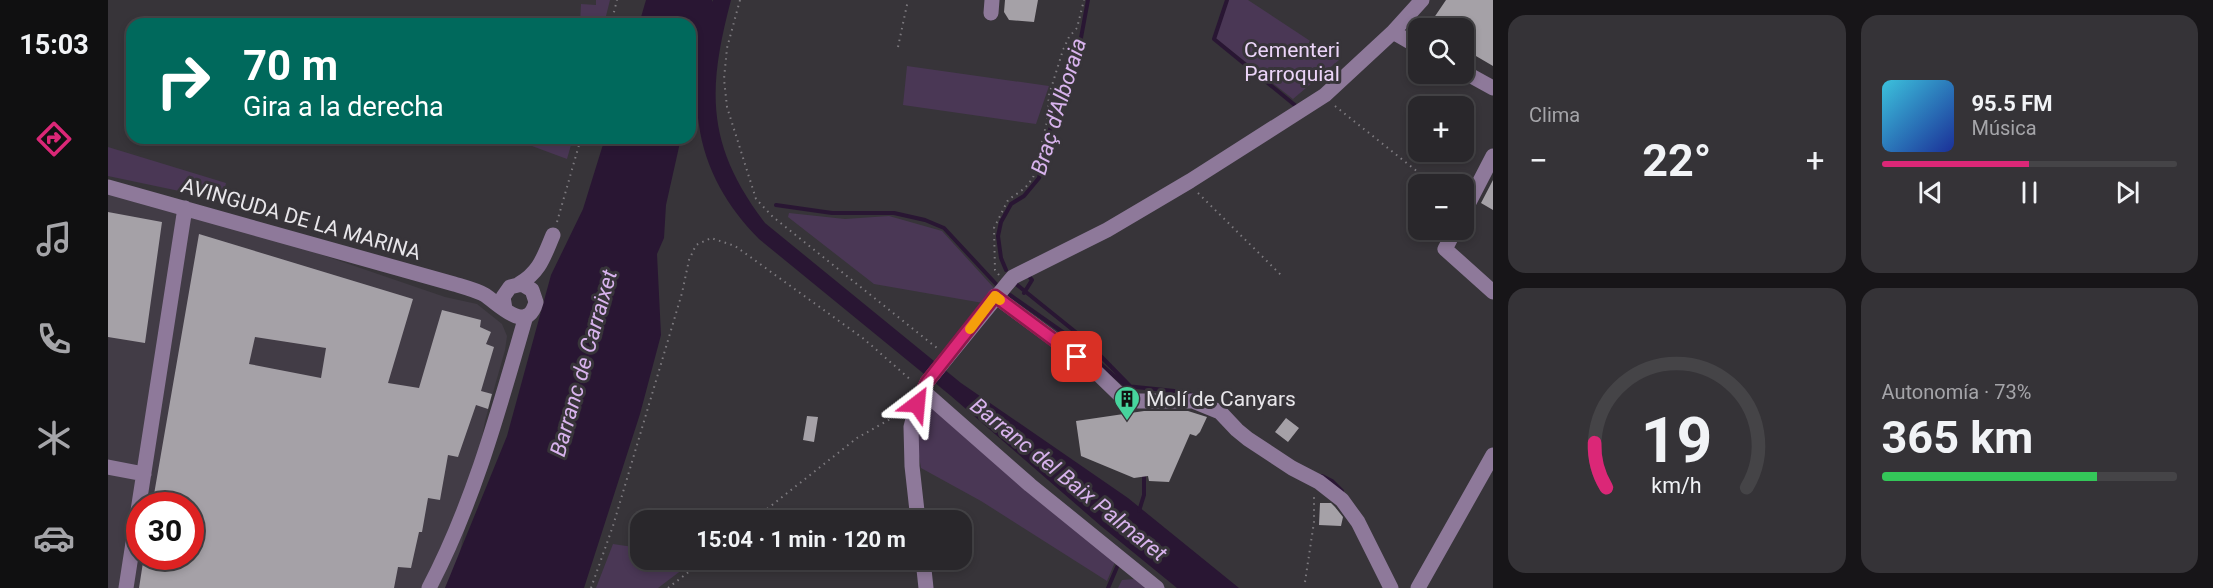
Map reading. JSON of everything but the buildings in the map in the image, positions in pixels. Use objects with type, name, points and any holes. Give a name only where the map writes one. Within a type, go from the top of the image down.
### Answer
[{"type":"street","points":[[917,510],[911,427],[922,392],[1013,277],[1107,230],[1190,181],[1325,95],[1393,32],[1422,0]]},
{"type":"street","points":[[1393,32],[1408,40]]},
{"type":"street","points":[[1474,78],[1493,88]]},
{"type":"street","points":[[1474,193],[1493,156]]},
{"type":"street","name":"AVINGUDA DE LA MARINA","points":[[108,187],[454,284],[483,294],[507,311]]},
{"type":"street","points":[[126,588],[185,208]]},
{"type":"street","points":[[518,345],[503,297],[513,287],[532,277],[553,235]]},
{"type":"street","points":[[1450,240],[1445,249],[1493,292]]},
{"type":"street","points":[[534,294],[539,266]]},
{"type":"street","points":[[429,588],[470,498],[501,407],[526,316],[534,308],[536,302],[528,286],[483,294]]},
{"type":"street","points":[[1001,290],[1090,366],[1123,398],[1138,401],[1193,400],[1220,412],[1248,439],[1342,500],[1358,522],[1391,588]]},
{"type":"street","points":[[507,311],[514,316],[526,316]]},
{"type":"street","points":[[922,392],[1030,485],[1157,588]]},
{"type":"street","points":[[1418,588],[1493,455]]},
{"type":"street","points":[[108,467],[144,474]]},
{"type":"street","points":[[924,570],[926,588]]},
{"type":"path","points":[[612,18],[617,0]]},
{"type":"path","points":[[740,0],[723,79],[727,107],[756,199],[773,217],[946,360]]},
{"type":"path","points":[[898,47],[908,0]]},
{"type":"path","points":[[1001,290],[995,270],[994,228],[1008,200],[1025,188],[1034,178],[1047,122],[1049,95],[1063,50],[1069,37],[1077,28],[1084,0]]},
{"type":"path","points":[[1325,95],[1367,133],[1420,174]]},
{"type":"path","points":[[553,235],[579,144]]},
{"type":"path","points":[[1190,181],[1194,189],[1281,275]]},
{"type":"path","points":[[591,588],[613,526],[682,293],[689,260],[696,245],[711,238],[735,246],[864,339],[922,392],[858,438],[766,510]]},
{"type":"path","points":[[1305,582],[1314,522],[1312,479]]},
{"type":"path","points":[[668,588],[691,570]]},
{"type":"shaded area","points":[[108,187],[185,208],[445,297],[477,304],[502,324],[507,336],[505,350],[485,421],[459,558],[445,588],[108,588]]},
{"type":"green space","points":[[596,0],[610,0],[606,18],[580,18],[581,4],[596,5]]},
{"type":"green space","name":"Cementeri Parroquial","points":[[1228,0],[1248,0],[1339,60],[1293,99],[1215,38]]},
{"type":"green space","points":[[907,66],[1049,86],[1036,124],[903,105]]},
{"type":"green space","points":[[531,144],[571,144],[567,159]]},
{"type":"green space","points":[[108,147],[226,183],[222,200],[108,176]]},
{"type":"green space","points":[[789,213],[845,219],[889,216],[942,231],[994,288],[983,303],[874,284],[788,217]]},
{"type":"green space","points":[[922,408],[935,409],[1115,562],[1107,581],[981,501],[921,468],[917,444]]},
{"type":"green space","points":[[613,544],[630,547],[630,570],[682,570],[658,588],[596,588]]},
{"type":"green space","points":[[1135,579],[1146,588],[1118,588],[1122,580]]},
{"type":"water","name":"Barranc del Baix Palmaret","points":[[646,0],[712,0],[712,2],[713,0],[731,0],[718,62],[717,116],[722,142],[731,168],[765,223],[961,383],[1128,498],[1239,588],[1177,588],[1101,526],[951,396],[759,239],[728,201],[712,172],[702,141],[696,86],[696,18],[641,18]]},
{"type":"water","name":"Barranc de Carraixet","points":[[603,144],[680,144],[666,205],[664,238],[657,254],[661,335],[640,414],[584,588],[445,588],[507,436],[551,275],[583,209]]},
{"type":"waterway","name":"Braç d'Alboraia","points":[[1006,270],[1001,258],[998,236],[1001,222],[1011,204],[1024,196],[1039,178],[1063,86],[1076,65],[1088,0]]},
{"type":"waterway","points":[[1227,0],[1214,39],[1296,106]]},
{"type":"waterway","points":[[776,205],[832,213],[894,213],[925,220],[944,228],[996,284]]},
{"type":"waterway","points":[[1024,293],[1032,280],[1028,275]]},
{"type":"waterway","name":"Braç d'Alboraia","points":[[1016,284],[1083,338],[1130,386],[1134,395]]},
{"type":"waterway","points":[[1010,295],[1064,333],[1126,386],[1184,392],[1192,395]]},
{"type":"waterway","name":"Barranc del Baix Palmaret","points":[[1139,511],[1144,495],[1144,472]]},
{"type":"waterway","points":[[1322,476],[1332,481],[1342,491]]},
{"type":"waterway","points":[[1108,588],[1117,567]]},
{"type":"slow traffic","points":[[970,329],[995,296],[1000,300]]},
{"type":"place","name":"Molí de Canyars","points":[[1127,422]]},
{"type":"route","points":[[917,404],[927,382],[995,296],[1077,357]]}]
